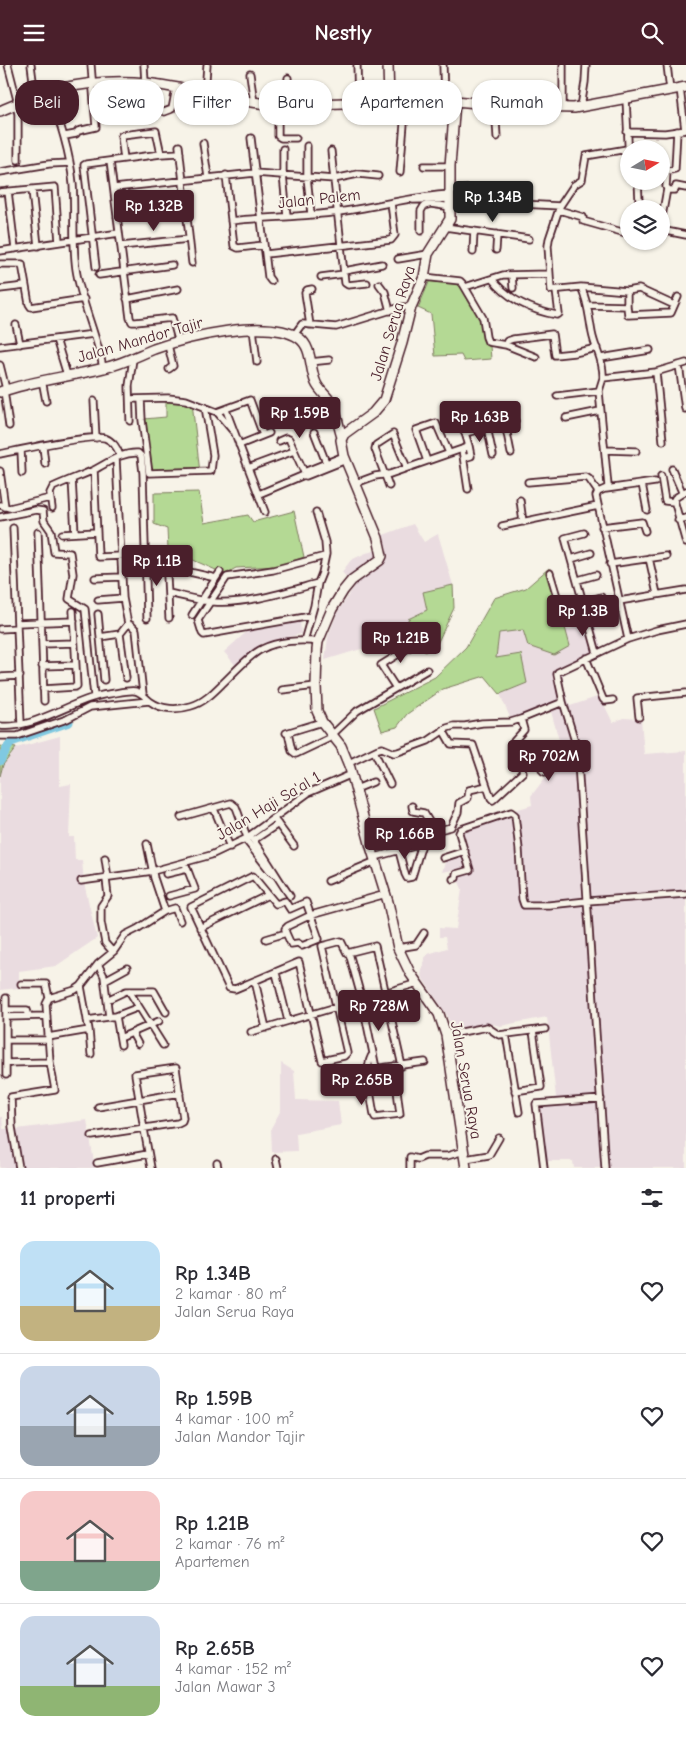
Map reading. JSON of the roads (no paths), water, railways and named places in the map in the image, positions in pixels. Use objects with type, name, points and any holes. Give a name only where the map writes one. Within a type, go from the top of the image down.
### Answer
[{"type":"main road","points":[[388,65],[388,80]]},
{"type":"main road","points":[[563,108],[581,107],[679,88]]},
{"type":"main road","points":[[249,102],[259,103]]},
{"type":"main road","points":[[0,111],[15,105]]},
{"type":"main road","name":"Jalan Serua Raya","points":[[453,125],[450,166],[450,219],[428,254],[424,277],[411,307],[384,400],[373,413],[342,437],[341,445],[345,458],[378,537],[382,556],[374,565],[352,580],[332,609],[318,642],[316,686],[317,711],[322,722],[334,735],[349,763],[371,847],[386,894],[398,948],[406,966],[439,1014],[446,1035],[465,1159]]},
{"type":"main road","name":"Jalan Mandor Tajir","points":[[3,390],[103,368],[168,345],[216,333],[253,329],[277,330],[294,335]]},
{"type":"main road","points":[[294,335],[307,347],[316,382],[333,408],[342,437]]},
{"type":"street","points":[[8,65],[15,95]]},
{"type":"street","points":[[31,65],[33,80]]},
{"type":"street","points":[[91,65],[92,80]]},
{"type":"street","points":[[144,65],[145,80]]},
{"type":"street","points":[[206,80],[207,65]]},
{"type":"street","points":[[357,65],[357,80]]},
{"type":"street","points":[[443,65],[443,80]]},
{"type":"street","points":[[563,65],[563,108]]},
{"type":"street","points":[[581,107],[586,65]]},
{"type":"street","points":[[627,132],[651,131],[665,133],[685,130],[679,88],[666,65]]},
{"type":"street","points":[[250,74],[254,103]]},
{"type":"street","points":[[164,112],[172,109],[174,98]]},
{"type":"street","points":[[626,98],[627,140]]},
{"type":"street","points":[[18,125],[18,160]]},
{"type":"street","points":[[61,125],[65,137],[73,186],[72,240],[78,279],[103,368]]},
{"type":"street","points":[[65,137],[76,134],[78,131],[96,127],[96,125]]},
{"type":"street","points":[[280,125],[278,136],[281,138],[296,138]]},
{"type":"street","points":[[400,172],[404,125]]},
{"type":"street","points":[[496,125],[497,137]]},
{"type":"street","points":[[124,159],[122,135],[156,131],[161,154]]},
{"type":"street","points":[[670,170],[676,169],[678,131]]},
{"type":"street","points":[[251,138],[270,281]]},
{"type":"street","points":[[204,143],[208,177]]},
{"type":"street","points":[[179,146],[192,263]]},
{"type":"street","points":[[307,146],[307,177],[311,214]]},
{"type":"street","points":[[283,149],[283,175],[287,216]]},
{"type":"street","points":[[620,150],[586,156],[582,181],[574,185],[559,208],[548,243],[551,291],[582,287],[628,291],[639,289],[674,305]]},
{"type":"street","points":[[331,151],[346,285],[367,283]]},
{"type":"street","points":[[96,267],[84,167],[86,164],[180,153]]},
{"type":"street","points":[[110,161],[127,299],[132,322],[172,318],[177,336]]},
{"type":"street","points":[[0,172],[49,164],[70,163]]},
{"type":"street","points":[[424,167],[450,166]]},
{"type":"street","points":[[114,188],[255,173],[334,179],[358,174],[378,176]]},
{"type":"street","points":[[226,175],[236,248],[264,245]]},
{"type":"street","points":[[670,189],[675,190],[676,186],[686,188]]},
{"type":"street","points":[[0,192],[55,187],[59,242]]},
{"type":"street","points":[[421,231],[421,211],[424,206],[451,197],[496,187],[498,188],[500,203],[559,208],[582,217],[582,221],[620,232]]},
{"type":"street","points":[[32,189],[38,246]]},
{"type":"street","points":[[8,191],[15,249]]},
{"type":"street","name":"Jalan Palem","points":[[231,221],[337,212],[423,198],[451,197]]},
{"type":"street","points":[[266,254],[393,239],[395,235],[391,203]]},
{"type":"street","points":[[117,217],[185,209]]},
{"type":"street","points":[[445,227],[528,239]]},
{"type":"street","points":[[473,252],[474,231]]},
{"type":"street","points":[[670,232],[686,235]]},
{"type":"street","points":[[0,251],[119,233]]},
{"type":"street","points":[[496,250],[497,234]]},
{"type":"street","points":[[121,246],[188,239]]},
{"type":"street","points":[[398,259],[428,254]]},
{"type":"street","points":[[0,264],[22,264],[29,305],[33,308],[84,299]]},
{"type":"street","points":[[321,277],[382,264]]},
{"type":"street","points":[[99,275],[172,265]]},
{"type":"street","points":[[465,287],[503,275],[549,274]]},
{"type":"street","points":[[512,275],[512,288]]},
{"type":"street","points":[[424,277],[460,281],[483,318],[487,341],[489,343],[506,345],[536,357]]},
{"type":"street","points":[[492,279],[511,298],[536,310],[557,315],[559,314],[556,291]]},
{"type":"street","points":[[379,284],[385,292],[390,311]]},
{"type":"street","points":[[0,289],[25,286]]},
{"type":"street","points":[[582,287],[588,305],[592,334],[601,358],[602,378],[599,391],[608,486],[606,489]]},
{"type":"street","points":[[127,299],[178,289]]},
{"type":"street","points":[[310,325],[305,293],[307,290],[312,289]]},
{"type":"street","points":[[628,291],[628,315],[670,313],[678,297]]},
{"type":"street","points":[[588,305],[627,306]]},
{"type":"street","points":[[294,335],[302,324],[336,327],[401,307],[411,307]]},
{"type":"street","points":[[16,325],[20,344]]},
{"type":"street","points":[[253,329],[257,362]]},
{"type":"street","points":[[0,346],[94,334]]},
{"type":"street","points":[[506,345],[508,341],[513,339],[552,334],[555,355],[597,348]]},
{"type":"street","points":[[56,339],[67,375]]},
{"type":"street","points":[[168,345],[173,366],[169,369]]},
{"type":"street","points":[[601,358],[650,350]]},
{"type":"street","points":[[130,421],[129,386],[132,359]]},
{"type":"street","points":[[310,362],[329,360]]},
{"type":"street","points":[[602,378],[656,372],[686,363]]},
{"type":"street","points":[[0,365],[8,426]]},
{"type":"street","points":[[679,365],[685,409]]},
{"type":"street","points":[[656,372],[663,441]]},
{"type":"street","points":[[42,380],[46,401]]},
{"type":"street","points":[[557,396],[599,391]]},
{"type":"street","points":[[130,399],[178,399],[205,407],[217,412],[233,431]]},
{"type":"street","points":[[141,399],[149,473],[211,471],[214,455],[205,407]]},
{"type":"street","points":[[217,412],[250,400],[266,434],[239,445]]},
{"type":"street","points":[[94,401],[96,438]]},
{"type":"street","points":[[226,410],[264,512]]},
{"type":"street","points":[[566,418],[600,411]]},
{"type":"street","points":[[465,433],[515,421],[513,415],[496,421],[497,425]]},
{"type":"street","points":[[460,421],[471,456],[464,458]]},
{"type":"street","points":[[427,461],[416,430],[436,423],[449,453]]},
{"type":"street","points":[[505,423],[511,453]]},
{"type":"street","points":[[487,427],[492,455]]},
{"type":"street","points":[[314,432],[327,465]]},
{"type":"street","points":[[389,486],[375,449],[376,445],[393,434],[407,468]]},
{"type":"street","points":[[0,453],[96,438],[108,439],[115,446],[118,457],[122,598],[128,624],[136,630],[143,694]]},
{"type":"street","points":[[279,441],[286,438],[290,439],[304,473]]},
{"type":"street","points":[[43,446],[45,464]]},
{"type":"street","points":[[356,483],[407,468],[469,446]]},
{"type":"street","points":[[462,449],[468,489]]},
{"type":"street","points":[[21,450],[22,473]]},
{"type":"street","points":[[605,450],[636,451]]},
{"type":"street","points":[[248,468],[294,451]]},
{"type":"street","points":[[52,508],[50,490],[53,487],[94,470],[118,457],[133,453],[138,453],[141,456],[147,618]]},
{"type":"street","points":[[258,494],[304,473],[345,458]]},
{"type":"street","points":[[672,469],[684,492],[675,498],[674,502],[686,543]]},
{"type":"street","points":[[94,470],[98,556],[144,555]]},
{"type":"street","points":[[0,471],[2,506],[14,507],[50,499]]},
{"type":"street","points":[[661,476],[664,501],[674,502]]},
{"type":"street","points":[[528,482],[586,477],[590,479],[598,492],[596,496],[602,527],[628,639]]},
{"type":"street","points":[[72,479],[75,533]]},
{"type":"street","points":[[598,492],[655,481]]},
{"type":"street","points":[[642,483],[647,510]]},
{"type":"street","points":[[520,499],[523,522]]},
{"type":"street","points":[[502,525],[598,506]]},
{"type":"street","points":[[0,517],[36,510],[43,511],[44,521],[50,531],[54,552],[70,553],[73,574],[69,599],[84,609],[94,696]]},
{"type":"street","points":[[304,641],[326,555],[316,512]]},
{"type":"street","points":[[678,520],[686,518]]},
{"type":"street","points":[[602,527],[642,522],[645,531]]},
{"type":"street","points":[[13,528],[21,724]]},
{"type":"street","points":[[62,534],[96,532]]},
{"type":"street","points":[[38,533],[44,701]]},
{"type":"street","points":[[584,533],[566,538],[597,653]]},
{"type":"street","points":[[571,559],[591,553]]},
{"type":"street","points":[[166,555],[169,618]]},
{"type":"street","points":[[192,615],[229,576],[273,570],[326,555]]},
{"type":"street","points":[[610,564],[666,556]]},
{"type":"street","points":[[649,558],[657,594]]},
{"type":"street","points":[[167,567],[216,578]]},
{"type":"street","points":[[220,572],[198,620],[204,635],[312,615]]},
{"type":"street","points":[[550,573],[564,620],[586,611]]},
{"type":"street","points":[[578,581],[596,575]]},
{"type":"street","points":[[96,578],[122,577]]},
{"type":"street","points":[[168,593],[206,601],[244,599],[268,596],[318,583]]},
{"type":"street","points":[[619,601],[686,589]]},
{"type":"street","points":[[584,602],[600,597]]},
{"type":"street","points":[[98,600],[122,598]]},
{"type":"street","points":[[43,689],[76,687],[73,611]]},
{"type":"street","points":[[98,614],[104,680]]},
{"type":"street","points":[[0,629],[41,622],[74,621]]},
{"type":"street","points":[[126,678],[120,634],[128,624]]},
{"type":"street","points":[[605,1168],[602,1099],[577,749],[563,702],[558,672],[628,639],[686,624]]},
{"type":"street","points":[[100,637],[120,634]]},
{"type":"street","points":[[0,726],[21,724],[50,715],[94,696],[135,691],[143,694],[157,705],[174,709],[191,706],[213,693],[262,649],[280,644],[304,641],[318,642]]},
{"type":"street","points":[[42,644],[74,643]]},
{"type":"street","points":[[396,688],[381,665],[410,647]]},
{"type":"street","points":[[586,658],[603,699],[605,701],[613,700]]},
{"type":"street","points":[[42,666],[75,665]]},
{"type":"street","points":[[322,722],[286,733],[292,751],[296,755],[334,735],[357,711],[427,670]]},
{"type":"street","points":[[0,677],[20,676]]},
{"type":"street","points":[[282,690],[316,686]]},
{"type":"street","points":[[639,717],[637,698],[686,693]]},
{"type":"street","points":[[0,737],[17,736],[67,719],[90,707],[150,701]]},
{"type":"street","points":[[349,763],[382,748],[391,752],[398,752],[428,741],[443,730],[454,726],[506,723],[563,702]]},
{"type":"street","points":[[443,730],[451,745],[473,745],[491,798],[494,800],[523,772],[514,741],[525,729],[521,719]]},
{"type":"street","points":[[517,754],[530,750],[534,751],[545,772],[577,749]]},
{"type":"street","points":[[374,751],[390,785]]},
{"type":"street","name":"Jalan Haji Sa'al 1","points":[[81,881],[107,879],[186,866],[249,838],[276,821],[308,793],[352,774]]},
{"type":"street","points":[[356,789],[373,782]]},
{"type":"street","points":[[452,825],[458,812],[459,803],[468,798],[468,791],[487,787]]},
{"type":"street","points":[[181,817],[234,804],[249,838],[270,871],[276,875],[290,896]]},
{"type":"street","points":[[412,806],[414,811],[424,813],[434,830]]},
{"type":"street","points":[[214,809],[230,847]]},
{"type":"street","points":[[460,831],[503,814],[513,813],[516,815],[522,903],[528,905],[686,894]]},
{"type":"street","points":[[276,821],[294,846]]},
{"type":"street","points":[[371,847],[452,825]]},
{"type":"street","points":[[452,825],[460,831],[470,870],[456,874],[456,878],[453,879]]},
{"type":"street","points":[[328,881],[375,859],[422,845],[433,839]]},
{"type":"street","points":[[148,844],[153,871],[165,911]]},
{"type":"street","points":[[399,851],[407,878],[412,877],[422,845]]},
{"type":"street","points":[[443,858],[465,851]]},
{"type":"street","points":[[105,859],[108,896],[101,906],[101,922],[105,943],[112,952]]},
{"type":"street","points":[[166,874],[186,866],[195,889],[169,896]]},
{"type":"street","points":[[376,1068],[362,1000],[349,953],[346,953],[341,941],[322,945],[347,1053],[344,1056],[322,1061],[299,962],[234,989],[229,988],[191,907],[253,875],[276,904],[285,901],[290,909],[306,901],[311,915],[319,939],[302,946],[298,943],[291,944],[285,929],[288,926],[311,915],[386,894]]},
{"type":"street","points":[[200,928],[268,895]]},
{"type":"street","points":[[49,998],[75,990],[81,986],[125,935],[165,911],[174,908],[180,921]]},
{"type":"street","points":[[266,939],[286,933]]},
{"type":"street","points":[[398,948],[416,945],[424,933]]},
{"type":"street","points":[[349,953],[375,946],[402,1066]]},
{"type":"street","points":[[98,964],[103,972],[107,1000],[121,1045]]},
{"type":"street","points":[[104,980],[127,968]]},
{"type":"street","points":[[276,973],[288,1021]]},
{"type":"street","points":[[255,981],[266,1028]]},
{"type":"street","points":[[251,1032],[387,994],[418,983]]},
{"type":"street","points":[[19,1168],[12,1127],[10,1099],[13,1096],[54,1091],[48,1039],[46,1004],[49,998],[46,984],[21,985]]},
{"type":"street","points":[[81,986],[91,1054]]},
{"type":"street","points":[[107,1000],[129,991],[154,991],[166,1012]]},
{"type":"street","points":[[129,991],[163,1045]]},
{"type":"street","points":[[6,999],[6,1075]]},
{"type":"street","points":[[87,1020],[112,1017],[139,1007]]},
{"type":"street","points":[[6,1013],[27,1010],[29,1016],[47,1016]]},
{"type":"street","points":[[120,1038],[160,1021]]},
{"type":"street","points":[[446,1035],[487,1027],[497,1034],[546,1029]]},
{"type":"street","points":[[6,1040],[48,1039],[89,1031]]},
{"type":"street","points":[[515,1091],[541,1087],[533,1031]]},
{"type":"street","points":[[132,1033],[138,1043]]},
{"type":"street","points":[[506,1034],[519,1112]]},
{"type":"street","points":[[373,1054],[369,1059],[368,1069],[374,1116],[400,1114],[394,1066]]},
{"type":"street","points":[[6,1063],[50,1062]]},
{"type":"street","points":[[368,1069],[425,1062]]},
{"type":"street","points":[[92,1136],[144,1129],[182,1121],[176,1068],[135,1074],[140,1101],[144,1129],[148,1154],[151,1168]]},
{"type":"street","points":[[98,1107],[180,1093]]},
{"type":"street","points":[[544,1168],[536,1104],[602,1099]]},
{"type":"street","points":[[410,1168],[410,1157],[418,1159],[433,1155],[465,1159],[489,1155],[499,1138]]},
{"type":"street","points":[[97,1163],[148,1154]]},
{"type":"street","points":[[276,1159],[276,1167]]},
{"type":"waterway","points":[[0,761],[11,742],[69,722]]}]
